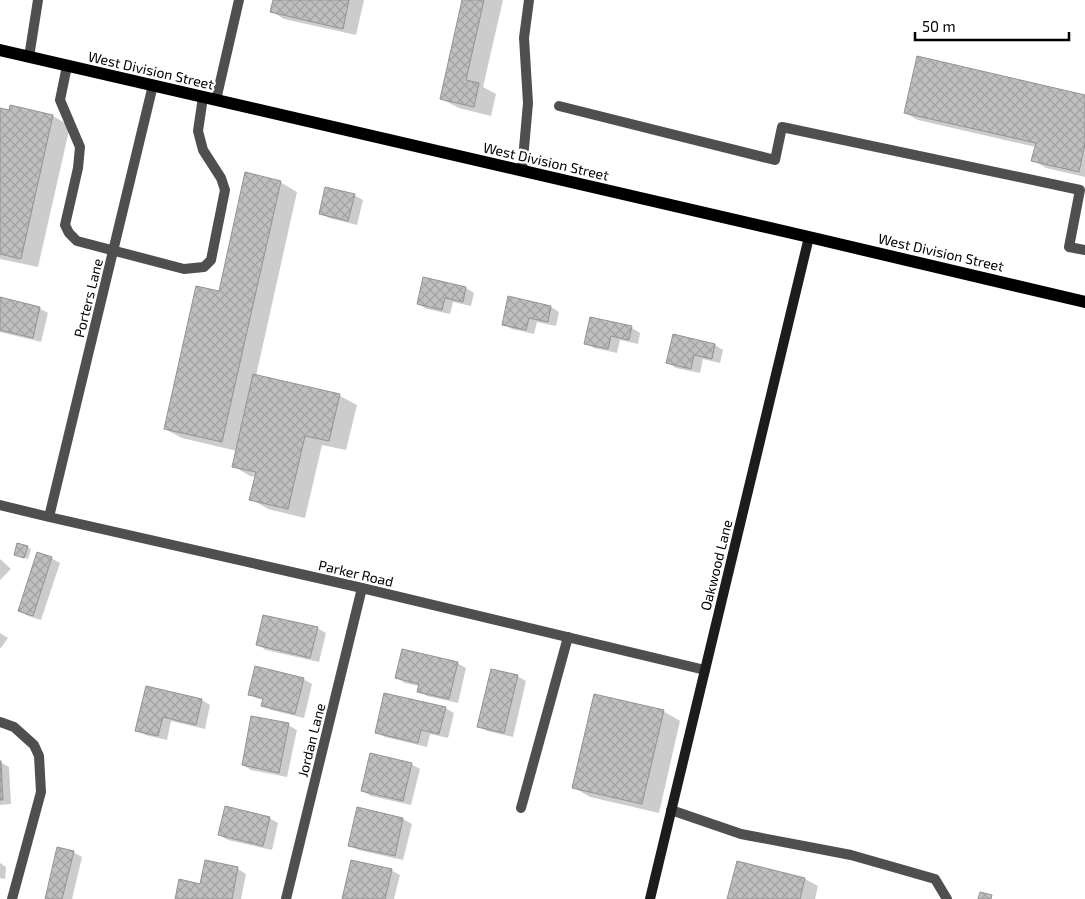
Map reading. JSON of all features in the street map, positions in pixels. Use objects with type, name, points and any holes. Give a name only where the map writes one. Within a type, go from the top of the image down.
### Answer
[{"type":"main road","name":"West Division Street","points":[[0,50],[809,236],[1085,302]]},
{"type":"street","points":[[29,57],[38,0]]},
{"type":"street","points":[[67,66],[60,100],[80,147],[78,168],[65,225],[69,233],[77,241],[184,269],[204,267],[212,260],[225,190],[221,178],[203,150],[198,131],[240,0]]},
{"type":"street","points":[[522,170],[528,103],[524,38],[529,0]]},
{"type":"street","name":"Porters Lane","points":[[49,518],[153,86]]},
{"type":"street","points":[[559,106],[775,160],[782,127],[1080,190],[1069,247],[1085,250]]},
{"type":"street","name":"Oakwood Lane","points":[[650,899],[809,236]]},
{"type":"street","name":"Parker Road","points":[[0,505],[49,518],[362,588],[705,670]]},
{"type":"street","name":"Jordan Lane","points":[[286,899],[362,588]]},
{"type":"street","points":[[521,808],[568,637]]},
{"type":"street","points":[[0,722],[14,727],[34,745],[39,756],[41,792],[12,899]]},
{"type":"street","points":[[671,810],[741,834],[851,855],[935,879],[947,899]]},
{"type":"building","points":[[273,0],[349,0],[343,29],[270,12]]},
{"type":"building","points":[[462,0],[484,0],[466,80],[479,83],[474,107],[440,99]]},
{"type":"building","points":[[917,56],[1085,95],[1085,144],[1079,172],[1031,161],[1036,143],[904,113]]},
{"type":"building","points":[[10,105],[53,115],[21,259],[0,254],[0,108],[9,110]]},
{"type":"building","points":[[245,172],[281,181],[222,442],[164,429],[196,286],[219,291]]},
{"type":"building","points":[[325,187],[355,194],[348,221],[319,214]]},
{"type":"building","points":[[423,277],[466,287],[463,302],[445,298],[442,310],[417,304]]},
{"type":"building","points":[[508,296],[551,306],[548,322],[529,318],[526,330],[502,325]]},
{"type":"building","points":[[0,297],[40,307],[33,338],[0,330]]},
{"type":"building","points":[[590,317],[632,326],[629,340],[611,336],[608,349],[584,344]]},
{"type":"building","points":[[673,334],[715,344],[712,359],[694,355],[691,369],[666,363]]},
{"type":"building","points":[[253,374],[340,394],[329,441],[305,436],[288,509],[249,500],[256,472],[232,467]]},
{"type":"building","points":[[17,543],[28,546],[24,558],[14,555]]},
{"type":"building","points":[[37,552],[52,557],[33,616],[18,611]]},
{"type":"building","points":[[263,615],[318,627],[310,658],[256,645]]},
{"type":"building","points":[[402,649],[458,662],[449,699],[417,692],[419,684],[395,678]]},
{"type":"building","points":[[255,666],[304,678],[295,714],[261,706],[263,698],[248,695]]},
{"type":"building","points":[[491,669],[518,675],[504,733],[477,727]]},
{"type":"building","points":[[146,686],[202,699],[196,725],[163,717],[158,736],[135,731]]},
{"type":"building","points":[[384,693],[446,707],[439,734],[421,730],[418,743],[375,733]]},
{"type":"building","points":[[594,694],[664,710],[642,804],[572,788]]},
{"type":"building","points":[[251,716],[289,723],[279,773],[242,765]]},
{"type":"building","points":[[370,753],[412,763],[403,801],[361,791]]},
{"type":"building","points":[[1,761],[3,800],[0,800]]},
{"type":"building","points":[[225,806],[270,817],[263,846],[218,835]]},
{"type":"building","points":[[357,807],[403,818],[395,856],[348,846]]},
{"type":"building","points":[[57,847],[74,851],[62,899],[45,899]]},
{"type":"building","points":[[205,860],[238,867],[232,899],[175,899],[179,879],[200,884]]},
{"type":"building","points":[[351,860],[392,869],[385,899],[342,899]]},
{"type":"building","points":[[737,861],[805,878],[800,899],[727,899]]},
{"type":"building","points":[[980,892],[992,895],[991,899],[978,899]]}]
